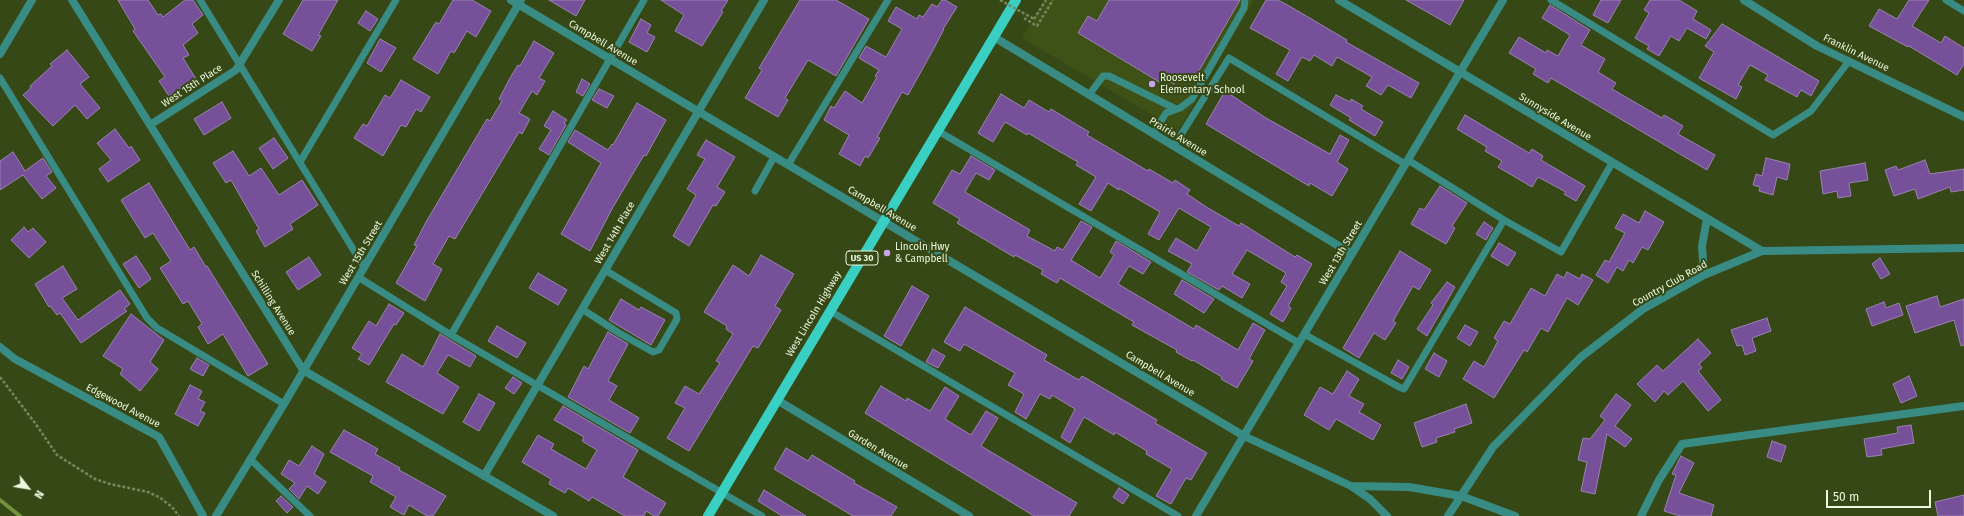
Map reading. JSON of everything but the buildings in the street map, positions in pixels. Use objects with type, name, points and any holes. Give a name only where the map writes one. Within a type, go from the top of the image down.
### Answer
[{"type":"main road","name":"West Lincoln Highway","points":[[708,516],[1016,0]]},
{"type":"street","points":[[0,54],[32,0]]},
{"type":"street","name":"Schilling Avenue","points":[[72,0],[303,370],[553,516]]},
{"type":"street","name":"West 15th Place","points":[[150,125],[236,70],[279,0]]},
{"type":"street","name":"West 14th Place","points":[[484,476],[764,0]]},
{"type":"street","name":"Sunnyside Avenue","points":[[1338,0],[1762,251]]},
{"type":"street","name":"West 13th Street","points":[[1196,516],[1503,0]]},
{"type":"street","name":"Franklin Avenue","points":[[1744,0],[1818,46],[1964,117]]},
{"type":"street","name":"Campbell Avenue","points":[[517,1],[610,59],[1244,436],[1351,486],[1370,499],[1387,516]]},
{"type":"street","name":"West 15th Street","points":[[216,516],[284,404],[517,1]]},
{"type":"street","name":"Prairie Avenue","points":[[994,38],[1352,254]]},
{"type":"street","points":[[1704,275],[1702,246],[1707,219]]},
{"type":"street","name":"Country Club Road","points":[[1448,516],[1493,447],[1581,357],[1643,309],[1704,275],[1762,251],[1964,248]]},
{"type":"street","name":"Edgewood Avenue","points":[[0,347],[15,360],[159,436],[203,516]]},
{"type":"street","name":"Garden Avenue","points":[[777,400],[969,516]]},
{"type":"street","points":[[1641,516],[1659,480],[1682,444],[1964,406]]},
{"type":"street","name":"Campbell Avenue","points":[[1351,486],[1409,487],[1461,496],[1515,516]]},
{"type":"lane","points":[[200,0],[364,267]]},
{"type":"lane","points":[[300,162],[396,0]]},
{"type":"lane","points":[[451,335],[644,0]]},
{"type":"lane","points":[[788,165],[888,0]]},
{"type":"lane","points":[[1153,134],[1166,113],[1176,109],[1192,99],[1244,8],[1245,0]]},
{"type":"lane","points":[[1551,0],[1773,135],[1811,111],[1849,61]]},
{"type":"lane","points":[[1946,0],[1964,11]]},
{"type":"lane","points":[[1174,146],[1229,58],[1561,252],[1612,163]]},
{"type":"lane","points":[[1088,95],[1103,76],[1109,76],[1176,109]]},
{"type":"lane","points":[[0,78],[147,318],[157,328],[284,404]]},
{"type":"lane","points":[[938,131],[1299,343]]},
{"type":"lane","points":[[755,191],[774,157]]},
{"type":"lane","points":[[1304,334],[1399,387],[1404,388],[1504,220]]},
{"type":"lane","points":[[582,309],[618,332],[654,352],[659,350],[676,319],[676,313],[605,270]]},
{"type":"lane","points":[[358,277],[451,335],[762,516]]},
{"type":"lane","points":[[830,311],[1178,516]]},
{"type":"lane","points":[[250,459],[310,516]]},
{"type":"path","points":[[1000,0],[1034,19],[1046,0]]},
{"type":"path","points":[[1024,18],[1037,26],[1053,0]]},
{"type":"path","points":[[0,377],[31,417],[57,455],[95,479],[110,484],[148,492],[159,497],[172,507],[179,516]]},
{"type":"shaded area","name":"Roosevelt Elementary School","points":[[1045,0],[1254,0],[1178,130],[1022,38]]},
{"type":"waterway","points":[[0,500],[20,516]]},
{"type":"place","name":"Roosevelt Elementary School","points":[[1152,84]]},
{"type":"place","name":"Lincoln Hwy & Campbell","points":[[887,253]]}]
